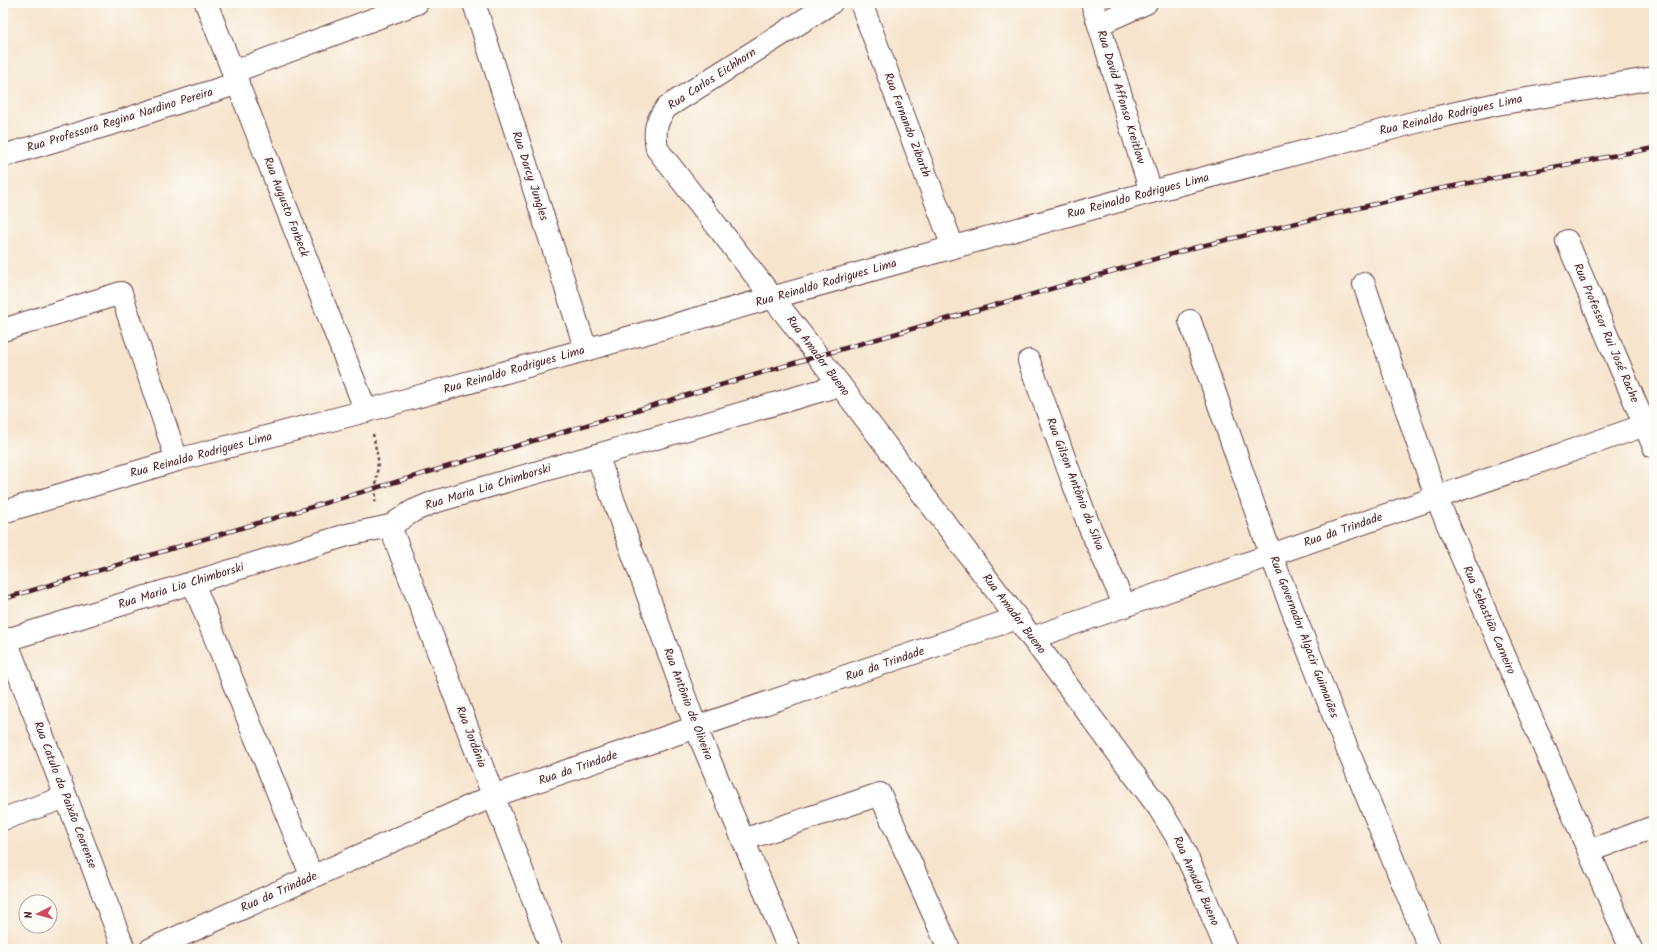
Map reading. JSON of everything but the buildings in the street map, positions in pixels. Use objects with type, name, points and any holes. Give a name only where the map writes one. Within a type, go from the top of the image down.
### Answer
[{"type":"street","name":"Rua Augusto Forbeck","points":[[206,3],[366,411]]},
{"type":"street","name":"Rua Professora Regina Nardino Pereira","points":[[3,156],[124,120],[236,78],[417,3]]},
{"type":"street","name":"Rua Darcy Jungles","points":[[474,3],[586,350]]},
{"type":"street","name":"Rua Carlos Eichhorn","points":[[773,297],[657,149],[655,132],[660,117],[667,107],[831,3]]},
{"type":"street","name":"Rua Fernando Zibarth","points":[[861,3],[953,247]]},
{"type":"street","name":"Rua David Affonso Kreitlow","points":[[1092,3],[1150,192]]},
{"type":"street","points":[[1099,24],[1146,3]]},
{"type":"street","name":"Rua Reinaldo Rodrigues Lima","points":[[3,512],[177,460],[366,411],[1150,192],[1420,121],[1504,102],[1654,78]]},
{"type":"street","name":"Rua Professor Rui José Rache","points":[[1567,241],[1649,424],[1654,447]]},
{"type":"street","name":"Rua Sebastião Carneiro","points":[[1364,284],[1436,498],[1631,949]]},
{"type":"street","points":[[3,330],[121,293],[177,460]]},
{"type":"street","name":"Rua Amador Bueno","points":[[773,297],[1017,618],[1159,808],[1180,842],[1226,949]]},
{"type":"street","name":"Rua Governador Algacir Guimarães","points":[[1190,321],[1271,555],[1339,729],[1430,949]]},
{"type":"street","name":"Rua Gilson Antônio da Silva","points":[[1029,361],[1089,526],[1125,606]]},
{"type":"street","name":"Rua Maria Lia Chimborski","points":[[5,641],[347,535],[390,526],[414,511],[434,502],[840,385]]},
{"type":"street","name":"Rua da Trindade","points":[[1032,638],[1649,424]]},
{"type":"street","name":"Rua Antônio de Oliveira","points":[[597,455],[696,728],[789,949]]},
{"type":"street","name":"Rua Jordânia","points":[[390,526],[552,949]]},
{"type":"street","points":[[193,583],[312,877]]},
{"type":"street","name":"Rua da Trindade","points":[[151,949],[493,796],[1017,618]]},
{"type":"street","name":"Rua Catulo da Paixão Cearense","points":[[5,641],[124,949]]},
{"type":"street","points":[[743,840],[880,794],[949,949]]},
{"type":"street","points":[[3,819],[66,797]]},
{"type":"street","points":[[1589,851],[1654,827]]},
{"type":"path","points":[[366,411],[377,447],[378,459],[374,504],[378,516],[390,526]]},
{"type":"railway","points":[[3,599],[818,356],[1193,248],[1433,190],[1654,148]]}]
